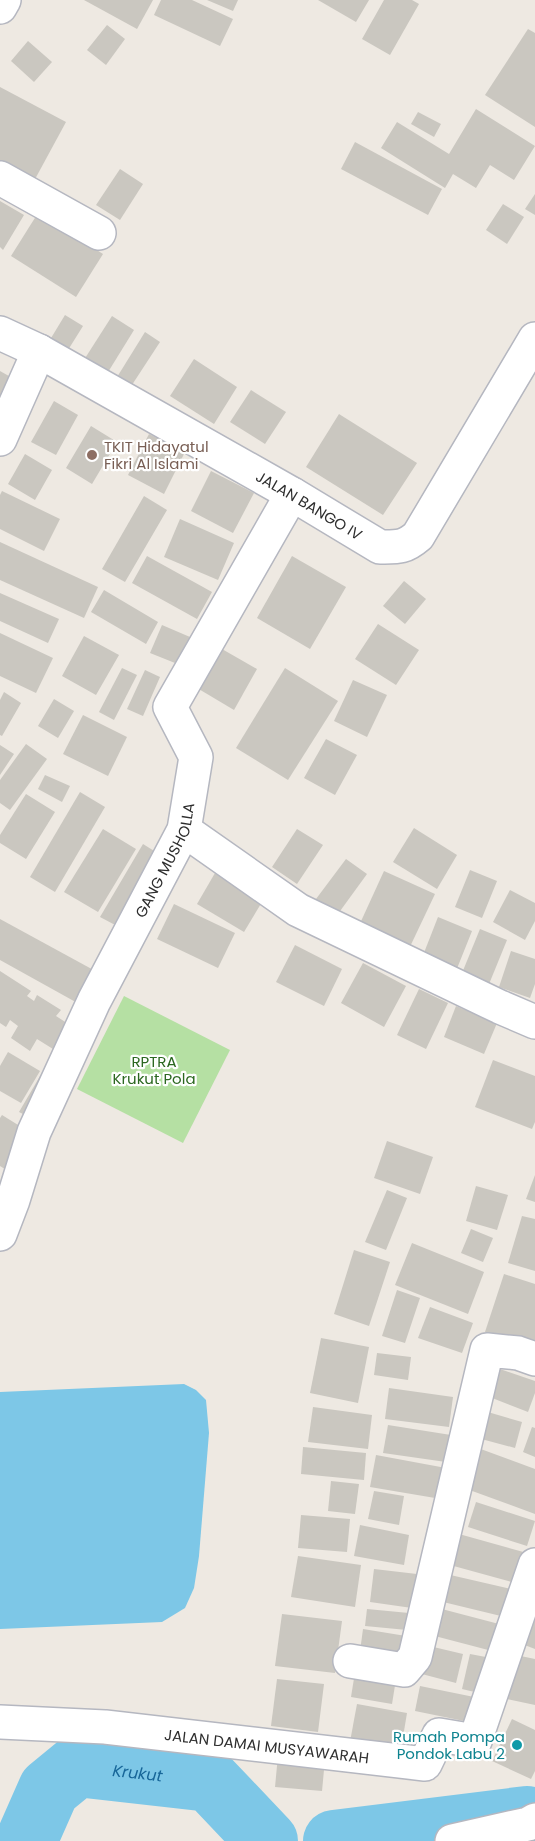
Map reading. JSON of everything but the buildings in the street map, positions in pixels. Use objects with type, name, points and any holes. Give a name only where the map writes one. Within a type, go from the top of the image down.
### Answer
[{"type":"street","points":[[0,7],[4,0]]},
{"type":"street","points":[[0,178],[99,233]]},
{"type":"street","name":"JALAN BANGO IV","points":[[0,333],[39,351],[292,494],[380,547],[407,545],[418,536],[535,339]]},
{"type":"street","points":[[0,439],[39,351]]},
{"type":"street","name":"GANG MUSHOLLA","points":[[0,1234],[34,1132],[94,1001],[184,830],[196,757],[170,707],[292,494]]},
{"type":"street","points":[[184,830],[298,910],[535,1022]]},
{"type":"street","points":[[350,1661],[404,1670],[416,1657],[487,1350],[518,1353],[535,1359]]},
{"type":"street","name":"JALAN DAMAI MUSYAWARAH","points":[[0,1722],[105,1727],[425,1764],[439,1735],[475,1741],[535,1565]]},
{"type":"street","points":[[452,1841],[528,1824],[535,1820]]},
{"type":"green space","name":"RPTRA Krukut Pola","points":[[124,996],[230,1050],[183,1143],[77,1089]]},
{"type":"water","points":[[184,1384],[196,1390],[206,1400],[209,1433],[199,1556],[194,1588],[185,1608],[162,1622],[0,1629],[0,1392]]},
{"type":"waterway","name":"Krukut","points":[[26,1841],[49,1789],[77,1766],[210,1781],[267,1841]]},
{"type":"waterway","name":"Krukut","points":[[334,1841],[527,1817]]},
{"type":"place","name":"TKIT Hidayatul Fikri Al Islami","points":[[92,455]]},
{"type":"place","name":"Rumah Pompa Pondok Labu 2","points":[[517,1745]]}]
